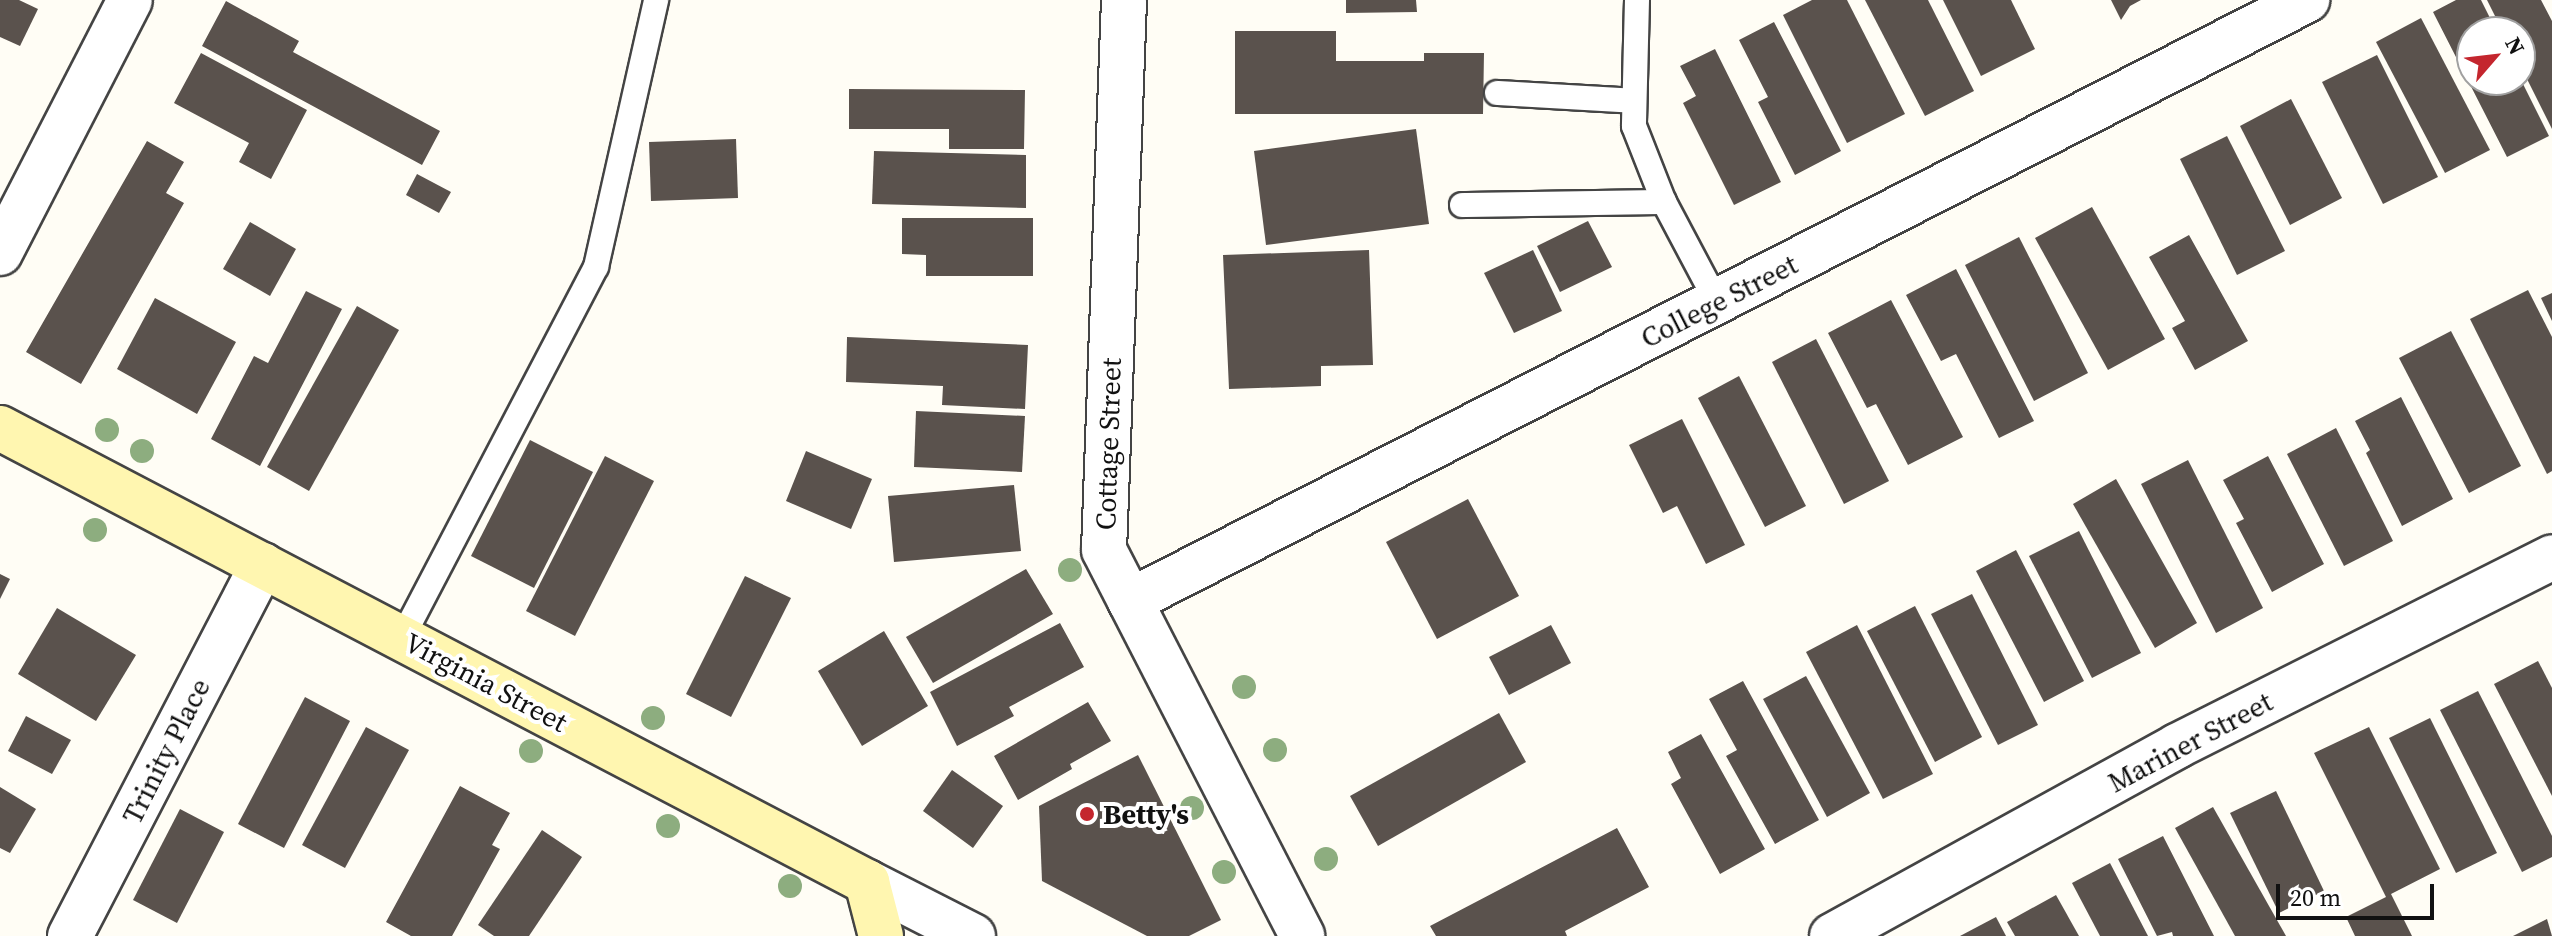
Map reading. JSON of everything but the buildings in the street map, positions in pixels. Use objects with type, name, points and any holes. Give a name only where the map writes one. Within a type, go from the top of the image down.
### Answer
[{"type":"main road","name":"Virginia Street","points":[[0,428],[867,882]]},
{"type":"main road","points":[[867,882],[881,936]]},
{"type":"street","points":[[0,253],[130,0]]},
{"type":"street","name":"Cottage Street","points":[[1124,0],[1104,550],[1302,936]]},
{"type":"street","name":"College Street","points":[[1130,601],[2307,0]]},
{"type":"street","name":"Mariner Street","points":[[1832,936],[2177,746],[2552,557]]},
{"type":"street","name":"Trinity Place","points":[[70,936],[262,565]]},
{"type":"street","name":"Virginia Street","points":[[867,882],[973,936]]},
{"type":"lane","points":[[402,638],[596,267],[656,0]]},
{"type":"lane","points":[[1637,0],[1634,126],[1664,202],[1717,302]]},
{"type":"lane","points":[[1497,93],[1634,101]]},
{"type":"lane","points":[[1462,205],[1664,202]]},
{"type":"place","name":"Betty's","points":[[1087,814]]}]
